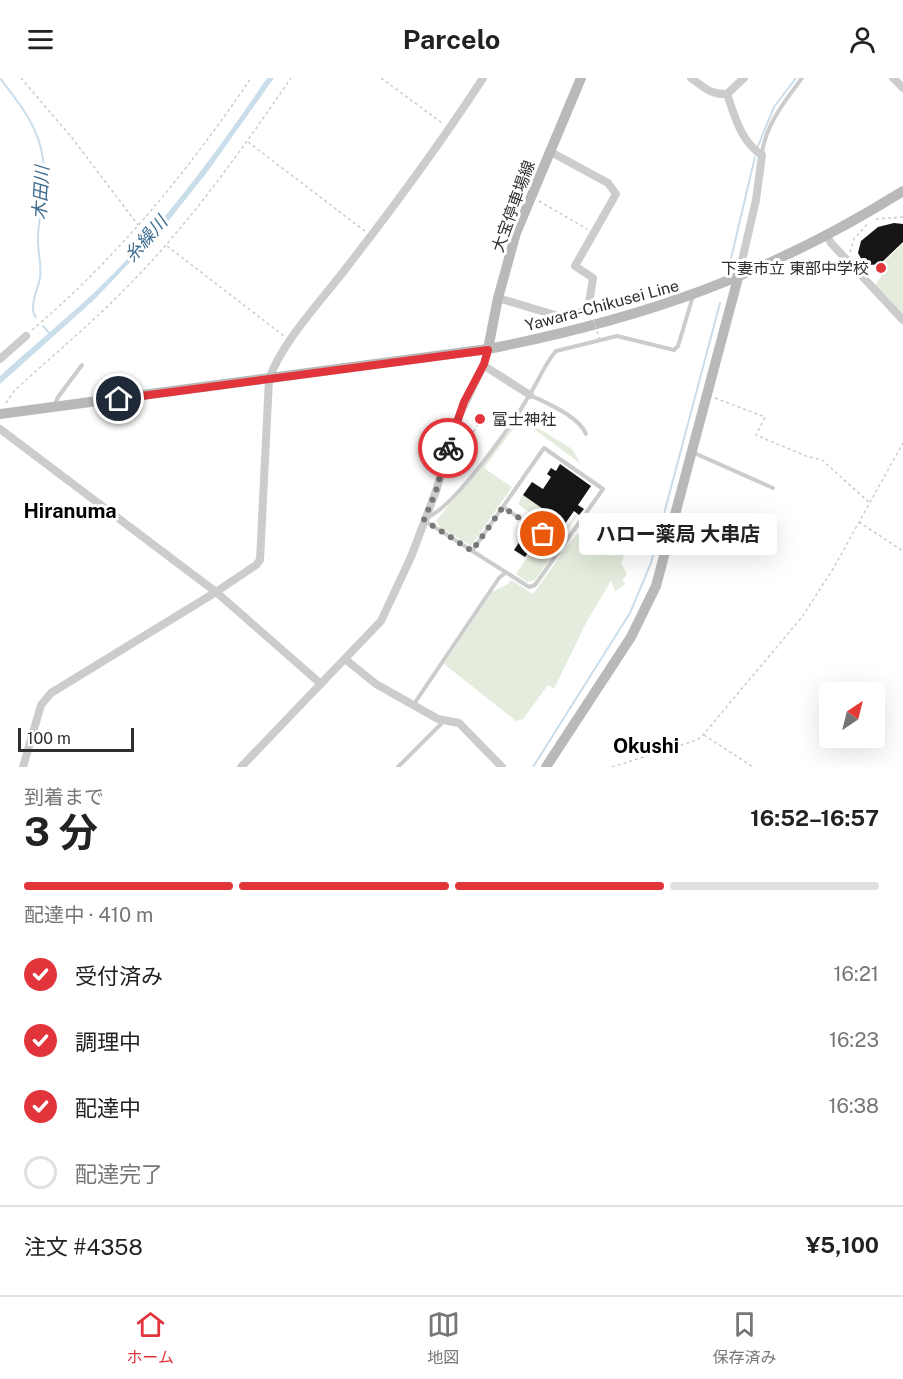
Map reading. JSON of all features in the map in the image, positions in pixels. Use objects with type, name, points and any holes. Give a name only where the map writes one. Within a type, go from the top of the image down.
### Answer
[{"type":"main road","name":"大宝停車場線","points":[[488,350],[498,298],[516,233],[581,78]]},
{"type":"main road","name":"Yawara-Chikusei Line","points":[[3,414],[488,350],[563,335],[640,313],[738,278],[827,235],[903,192]]},
{"type":"main road","points":[[546,767],[646,610],[666,552],[738,278]]},
{"type":"street","points":[[23,767],[41,705],[51,693],[216,592],[260,560],[270,379],[273,367],[450,129],[483,78]]},
{"type":"street","points":[[691,78],[710,93],[727,94],[744,78]]},
{"type":"street","points":[[893,78],[903,88]]},
{"type":"street","points":[[727,94],[750,147],[762,155],[756,200],[738,278]]},
{"type":"street","points":[[498,298],[565,318],[588,309],[593,278],[575,266],[616,194],[608,183],[549,151]]},
{"type":"street","points":[[827,235],[851,265],[903,320]]},
{"type":"street","points":[[0,359],[26,336]]},
{"type":"street","points":[[241,767],[381,621],[411,557],[436,491],[460,414],[488,350]]},
{"type":"street","points":[[483,365],[530,395]]},
{"type":"street","points":[[0,429],[216,592],[321,684]]},
{"type":"street","points":[[345,659],[376,684],[413,705],[438,719],[459,723],[502,767]]},
{"type":"lane","points":[[762,155],[763,145],[778,109],[802,78]]},
{"type":"lane","points":[[472,551],[544,448],[603,489],[535,585],[529,586],[472,551],[424,519],[441,510],[475,470],[530,395],[556,351],[617,336],[674,350],[678,346],[693,295]]},
{"type":"lane","points":[[55,407],[58,397],[82,365]]},
{"type":"lane","points":[[530,395],[550,404],[577,422],[586,434]]},
{"type":"lane","points":[[692,451],[773,488]]},
{"type":"lane","points":[[503,507],[562,547]]},
{"type":"lane","points":[[413,705],[499,578],[506,572]]},
{"type":"lane","points":[[398,767],[445,720]]},
{"type":"path","points":[[21,78],[73,139],[139,226]]},
{"type":"path","points":[[26,336],[80,288],[139,226],[195,157],[251,78]]},
{"type":"path","points":[[3,414],[14,392],[102,312],[166,245],[203,201],[291,78]]},
{"type":"path","points":[[381,78],[450,129]]},
{"type":"path","points":[[247,142],[370,236]]},
{"type":"path","points":[[531,196],[593,232]]},
{"type":"path","points":[[875,219],[903,217]]},
{"type":"path","points":[[851,265],[852,245],[868,223]]},
{"type":"path","points":[[166,245],[291,341]]},
{"type":"path","points":[[592,314],[600,341]]},
{"type":"path","points":[[706,394],[765,417],[756,435],[806,456],[822,460],[871,504]]},
{"type":"path","points":[[450,471],[478,424]]},
{"type":"path","points":[[612,767],[697,740],[703,735],[802,617],[871,504],[903,443]]},
{"type":"path","points":[[859,522],[903,551]]},
{"type":"path","points":[[703,735],[753,767]]},
{"type":"green space","points":[[902,244],[903,316],[875,286],[883,273],[881,270],[885,261]]},
{"type":"green space","points":[[519,419],[528,422],[572,449],[581,464],[526,423],[522,427],[517,424],[484,468],[512,487],[471,546],[440,527],[436,521]]},
{"type":"green space","points":[[523,495],[546,511],[543,517],[564,531],[575,515],[577,516],[561,535],[519,505]]},
{"type":"green space","points":[[630,516],[629,543],[621,563],[627,574],[622,581],[626,584],[615,591],[611,581],[587,621],[554,689],[548,685],[523,719],[516,721],[444,664],[492,592],[511,580],[533,594],[577,533],[610,556],[627,530],[622,526]]},
{"type":"green space","points":[[537,543],[553,554],[535,580],[527,582],[516,574]]},
{"type":"water","name":"糸繰川","points":[[267,78],[274,78],[208,171],[166,224],[95,299],[0,384],[0,376],[73,312],[136,250],[214,154]]},
{"type":"building","points":[[894,223],[903,224],[903,242],[880,264],[870,265],[863,262],[858,253],[861,241],[878,227]]},
{"type":"building","points":[[560,464],[591,486],[578,505],[584,509],[579,515],[574,511],[562,528],[542,516],[546,511],[523,495],[532,482],[543,489],[551,477],[547,474],[551,468],[556,471]]},
{"type":"building","points":[[524,535],[535,543],[525,557],[514,550]]},
{"type":"waterway","name":"木田川","points":[[0,78],[33,126],[43,159],[38,241],[40,273],[33,309],[36,317]]},
{"type":"waterway","points":[[758,146],[774,107],[796,78]]},
{"type":"waterway","points":[[728,271],[755,157]]},
{"type":"waterway","points":[[533,767],[630,613],[651,563],[720,303]]},
{"type":"waterway","name":"木田川","points":[[43,326],[51,335]]},
{"type":"way so far","points":[[448,448],[436,491],[424,520],[472,551],[503,507],[543,534]]},
{"type":"place","name":"下妻市立 東部中学校","points":[[881,268]]},
{"type":"place","name":"富士神社","points":[[480,419]]},
{"type":"place","name":"ハロー薬局 大串店","points":[[543,534]]},
{"type":"district","name":"Hiranuma","points":[[70,511]]},
{"type":"district","name":"Okushi","points":[[646,746]]},
{"type":"route","points":[[119,399],[488,350],[484,364],[464,402],[448,448]]}]
